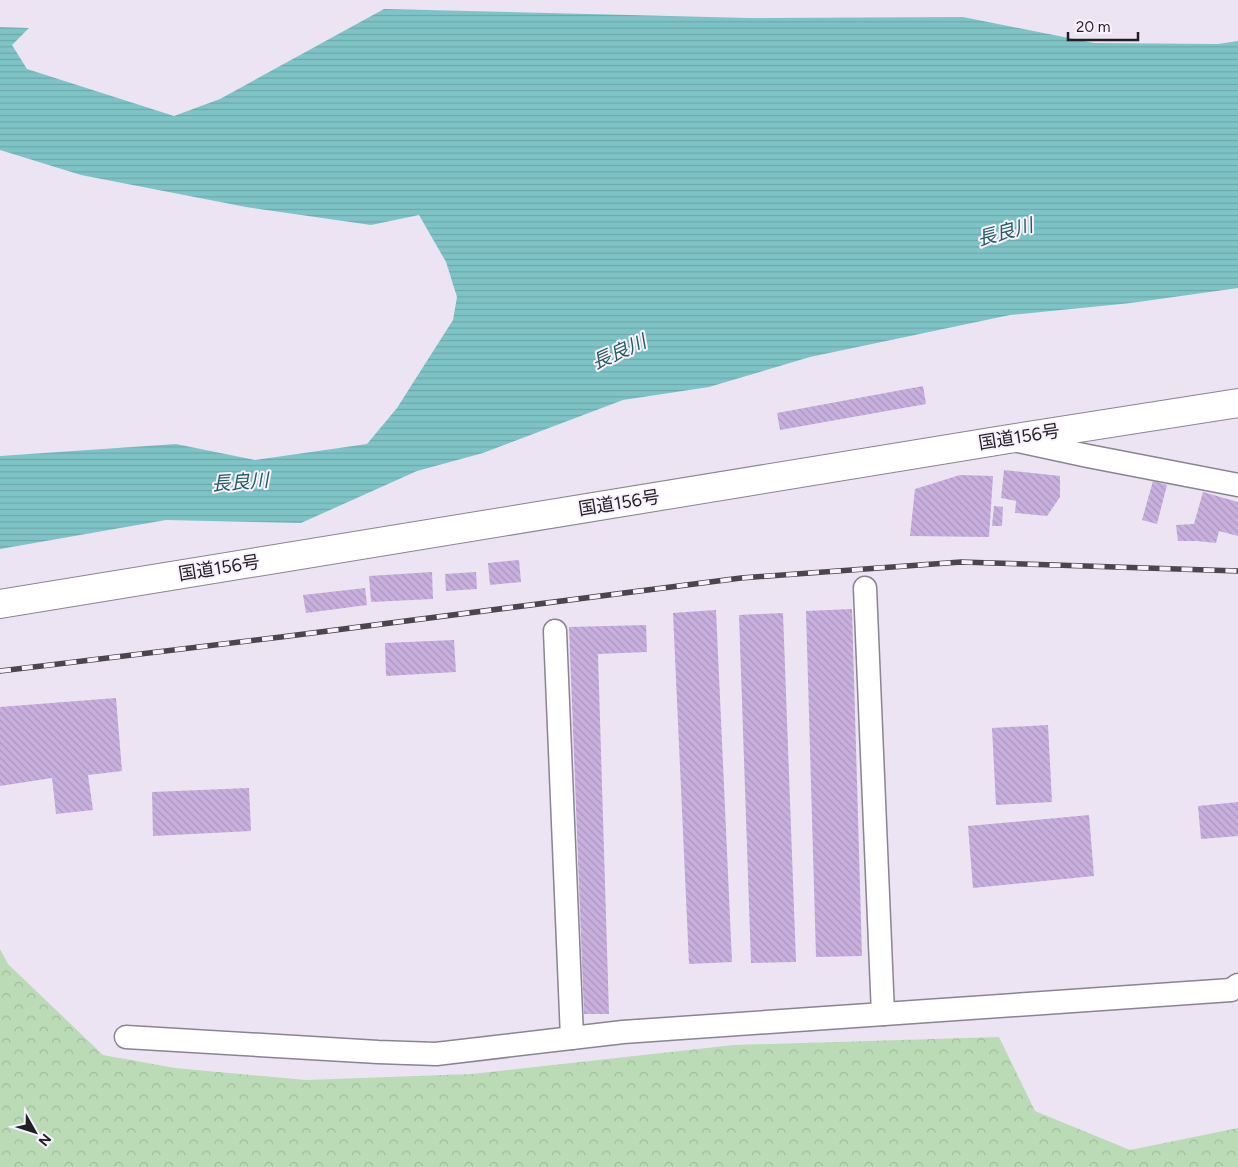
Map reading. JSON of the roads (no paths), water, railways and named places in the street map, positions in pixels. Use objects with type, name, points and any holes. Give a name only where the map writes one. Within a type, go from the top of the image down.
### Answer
[{"type":"highway","name":"国道156号","points":[[0,604],[1238,403]]},
{"type":"street","points":[[1009,439],[1238,485]]},
{"type":"street","points":[[865,588],[883,1014]]},
{"type":"street","points":[[556,630],[572,1038]]},
{"type":"street","points":[[126,1037],[368,1052],[436,1054],[623,1032],[1231,990],[1238,985]]},
{"type":"water","name":"長良川","points":[[384,9],[749,18],[963,17],[1094,43],[1218,44],[1238,41],[1238,288],[1131,303],[1010,315],[810,357],[709,387],[623,400],[483,453],[417,471],[301,523],[166,520],[0,549],[0,456],[176,444],[255,460],[367,444],[397,408],[453,320],[457,297],[446,262],[419,215],[371,225],[246,207],[81,175],[0,150],[0,27],[29,28],[12,45],[27,69],[174,116],[220,99]]},
{"type":"railway","points":[[0,671],[741,578],[961,562],[1238,571]]}]
